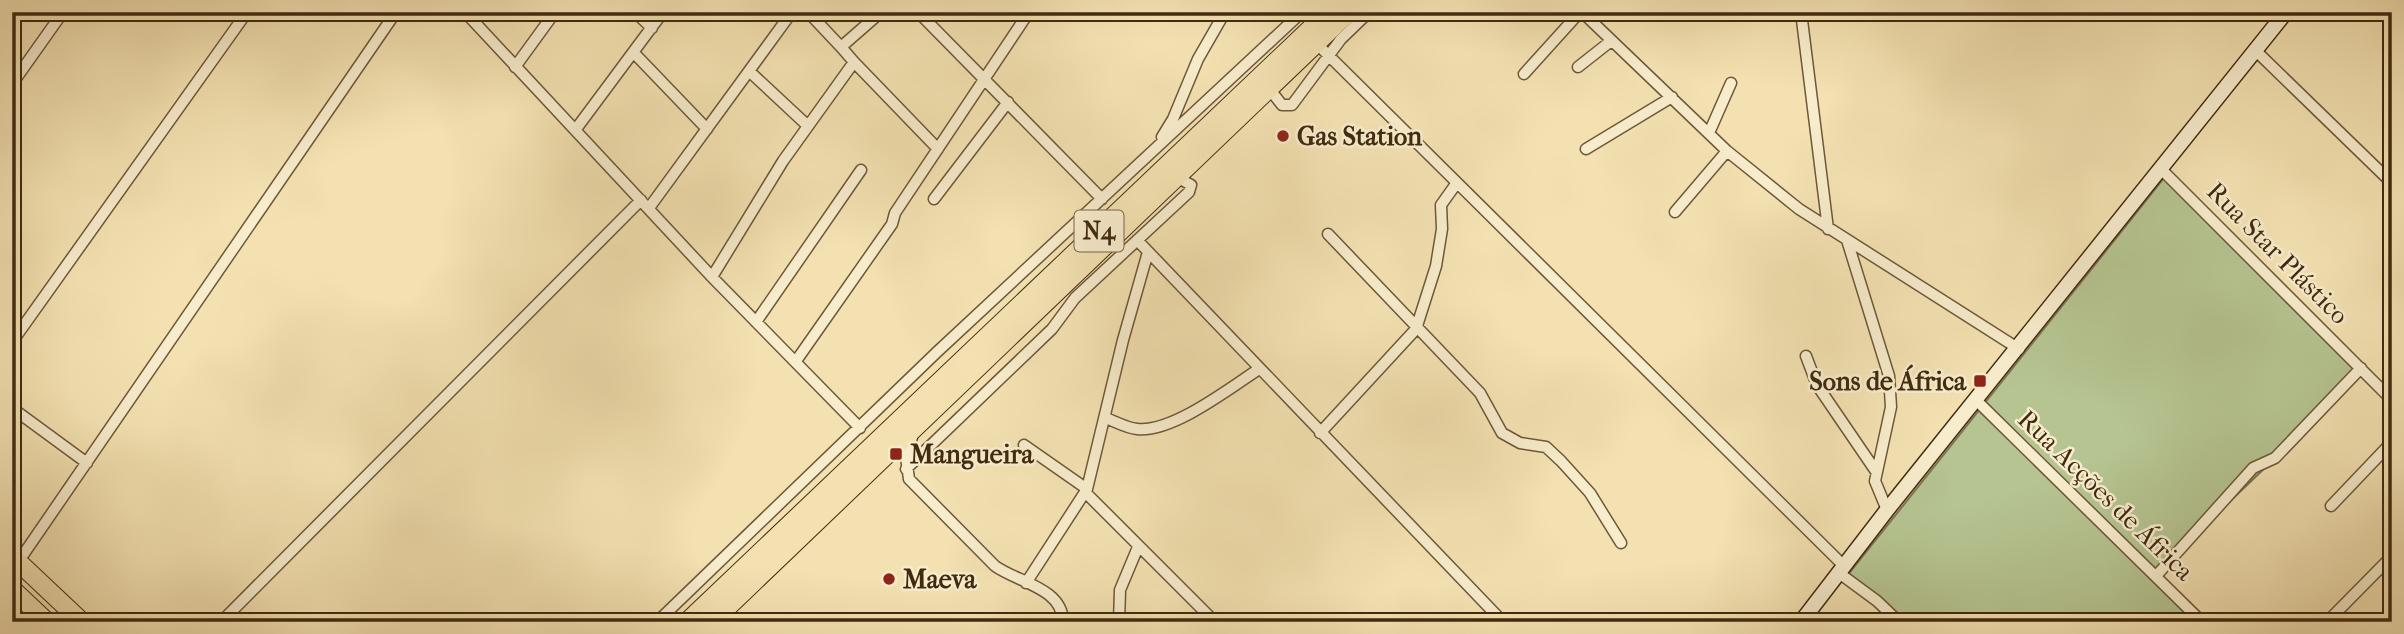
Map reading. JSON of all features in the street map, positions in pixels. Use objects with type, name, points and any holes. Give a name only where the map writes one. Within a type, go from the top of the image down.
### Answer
[{"type":"highway","name":"N4","points":[[712,622],[1268,87],[1310,40],[1328,12]]},
{"type":"highway","name":"N4","points":[[687,622],[1310,40],[1349,12]]},
{"type":"highway","points":[[15,564],[82,622]]},
{"type":"highway","points":[[12,589],[47,622]]},
{"type":"main road","points":[[1805,616],[1886,510],[2019,349],[2286,12]]},
{"type":"street","points":[[12,84],[63,12]]},
{"type":"street","points":[[12,342],[247,12]]},
{"type":"street","points":[[15,564],[396,12]]},
{"type":"street","points":[[465,12],[712,277],[860,428]]},
{"type":"street","points":[[515,67],[555,12]]},
{"type":"street","points":[[635,12],[652,28]]},
{"type":"street","points":[[576,129],[663,12]]},
{"type":"street","points":[[221,622],[645,204],[708,129],[792,12]]},
{"type":"street","points":[[808,12],[938,149]]},
{"type":"street","points":[[841,47],[881,12]]},
{"type":"street","points":[[918,12],[1102,200]]},
{"type":"street","points":[[796,361],[892,224],[895,213],[1029,12]]},
{"type":"street","points":[[1152,150],[1173,119],[1189,78],[1225,12]]},
{"type":"street","points":[[1283,12],[1842,569],[1899,622]]},
{"type":"street","points":[[1268,87],[1282,104],[1292,105],[1310,40],[1303,12]]},
{"type":"street","points":[[657,622],[937,352],[1102,200],[1152,150],[1310,40],[1369,12]]},
{"type":"street","points":[[1524,74],[1581,12],[1727,151],[1798,209],[2019,349]]},
{"type":"street","points":[[1801,12],[1828,229]]},
{"type":"street","points":[[1578,67],[1611,41]]},
{"type":"street","points":[[2256,51],[2392,183]]},
{"type":"street","points":[[634,53],[708,129]]},
{"type":"street","points":[[712,277],[808,126],[854,62]]},
{"type":"street","points":[[749,71],[808,126]]},
{"type":"street","points":[[1709,133],[1731,83]]},
{"type":"street","points":[[1586,149],[1672,97]]},
{"type":"street","points":[[934,200],[1009,102]]},
{"type":"street","points":[[1675,212],[1727,151]]},
{"type":"street","name":"Rua Star Plástico","points":[[2161,169],[2392,400]]},
{"type":"street","points":[[755,322],[860,170]]},
{"type":"street","points":[[906,469],[1052,329],[1075,298],[1189,192],[1191,185],[1175,176]]},
{"type":"street","points":[[1320,433],[1416,328],[1436,266],[1442,229],[1441,205],[1455,184]]},
{"type":"street","points":[[1328,234],[1480,393],[1502,433],[1520,443],[1546,447],[1561,461],[1590,493],[1621,543]]},
{"type":"street","points":[[1137,240],[1503,622]]},
{"type":"street","points":[[1847,240],[1891,388],[1887,427],[1875,470],[1875,481],[1886,510]]},
{"type":"street","points":[[1026,583],[1086,491],[1123,340],[1148,252]]},
{"type":"street","points":[[1806,356],[1817,385],[1875,470]]},
{"type":"street","points":[[2156,576],[2253,468],[2275,458],[2361,368]]},
{"type":"street","points":[[1106,418],[1134,429],[1159,426],[1205,404],[1259,369]]},
{"type":"street","name":"Rua Acções de África","points":[[1977,401],[2156,576],[2197,620]]},
{"type":"street","points":[[12,408],[87,463]]},
{"type":"street","points":[[916,424],[906,469],[914,486],[995,566],[1046,592],[1058,602],[1063,622]]},
{"type":"street","points":[[2331,506],[2392,442]]},
{"type":"street","points":[[1024,444],[1086,491],[1138,547],[1215,622]]},
{"type":"street","points":[[1119,622],[1120,590],[1138,547]]},
{"type":"street","points":[[2327,622],[2392,556]]},
{"type":"green space","points":[[2164,178],[2359,360],[2355,382],[2156,572],[2207,622],[1902,622],[1847,576]]},
{"type":"place","name":"Gas Station","points":[[1283,136]]},
{"type":"place","name":"Sons de África","points":[[1980,381]]},
{"type":"place","name":"Mangueira","points":[[896,454]]},
{"type":"place","name":"Maeva","points":[[889,579]]}]
